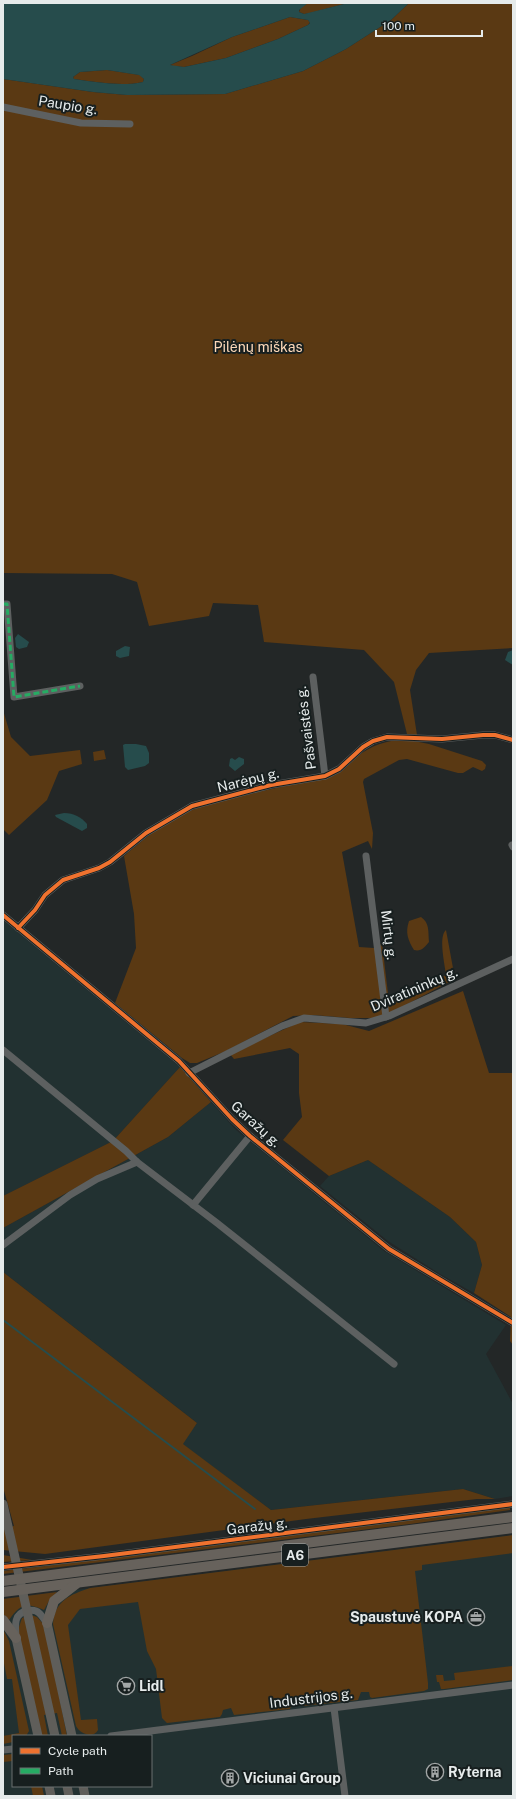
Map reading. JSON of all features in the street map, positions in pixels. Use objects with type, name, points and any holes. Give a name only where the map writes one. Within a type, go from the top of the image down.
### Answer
[{"type":"highway","name":"A6","points":[[3,1581],[513,1517]]},
{"type":"highway","name":"A6","points":[[3,1592],[513,1528]]},
{"type":"highway","points":[[47,1623],[54,1601],[79,1582]]},
{"type":"highway","points":[[3,1620],[16,1638]]},
{"type":"main road","points":[[3,1504],[55,1735]]},
{"type":"main road","points":[[47,1623],[72,1735]]},
{"type":"main road","points":[[16,1638],[38,1735]]},
{"type":"street","name":"Paupio g.","points":[[3,107],[81,123],[130,124]]},
{"type":"street","points":[[3,604],[7,604],[14,697],[80,686]]},
{"type":"street","name":"Pašvaistės g.","points":[[314,677],[325,776]]},
{"type":"street","name":"Narėpų g.","points":[[18,928],[35,910],[46,895],[63,880],[99,868],[110,862],[146,833],[192,806],[271,785],[325,776],[339,769],[363,747],[373,741],[387,737],[402,736],[442,739],[495,735],[513,740]]},
{"type":"street","name":"Mirtų g.","points":[[366,856],[386,1017]]},
{"type":"street","name":"Garažų g.","points":[[3,915],[179,1061],[232,1120],[250,1136],[389,1249],[513,1323]]},
{"type":"street","name":"Dviratininkų g.","points":[[189,1073],[282,1026],[304,1018],[366,1023],[386,1017],[513,959]]},
{"type":"street","points":[[3,1050],[126,1151],[137,1162],[394,1364]]},
{"type":"street","points":[[193,1205],[250,1136]]},
{"type":"street","points":[[3,1245],[70,1196],[97,1179],[137,1162]]},
{"type":"street","name":"Garažų g.","points":[[3,1567],[120,1554],[513,1504]]},
{"type":"street","points":[[16,1638],[15,1622],[17,1617],[22,1612],[29,1610],[36,1611],[40,1613],[47,1623]]},
{"type":"street","name":"Industrijos g.","points":[[119,1735],[513,1685]]},
{"type":"street","points":[[334,1708],[345,1796]]},
{"type":"shaded area","points":[[3,920],[180,1067],[113,1141],[3,1196]]},
{"type":"shaded area","points":[[211,1102],[235,1129],[384,1251],[506,1325],[486,1354],[513,1404],[513,1496],[495,1499],[463,1489],[271,1510],[182,1444],[197,1423],[3,1272],[3,1228],[168,1137]]},
{"type":"shaded area","points":[[368,1160],[450,1217],[476,1242],[482,1265],[474,1293],[440,1274],[388,1241],[320,1186],[329,1176]]},
{"type":"shaded area","points":[[513,1535],[513,1796],[3,1796],[3,1599]]},
{"type":"green space","points":[[308,3],[348,3],[310,13],[304,14],[299,12],[301,7]]},
{"type":"green space","name":"Pilėnų miškas","points":[[409,3],[513,3],[513,648],[429,653],[416,670],[410,690],[417,735],[407,734],[394,682],[364,650],[264,642],[258,605],[213,603],[209,616],[149,626],[137,582],[112,574],[3,573],[3,79],[93,92],[127,95],[225,94],[303,71],[346,49],[391,20]]},
{"type":"green space","points":[[290,17],[308,20],[310,22],[308,25],[278,39],[226,58],[184,67],[170,65],[232,37]]},
{"type":"green space","points":[[107,70],[140,75],[144,79],[143,82],[117,84],[74,79],[73,77],[80,72]]},
{"type":"green space","points":[[3,710],[11,737],[30,756],[80,750],[82,764],[59,771],[47,800],[9,835],[3,829]]},
{"type":"green space","points":[[404,739],[429,744],[482,761],[486,765],[485,769],[482,771],[473,767],[463,773],[458,773],[407,759],[399,760],[364,779],[363,782],[373,833],[372,849],[368,841],[342,852],[359,947],[374,948],[382,943],[389,1002],[446,975],[442,939],[446,930],[455,979],[394,1011],[374,1018],[313,1015],[293,1016],[226,1051],[197,1063],[190,1063],[182,1058],[115,1003],[136,948],[134,914],[124,856],[151,834],[181,815],[194,809],[234,797],[333,776],[343,770],[368,749],[385,742]]},
{"type":"green space","points":[[104,750],[106,759],[94,761],[93,752]]},
{"type":"green space","points":[[421,917],[427,925],[429,942],[423,949],[414,950],[410,943],[407,929],[409,921]]},
{"type":"green space","points":[[463,991],[489,1073],[513,1073],[513,1345],[510,1341],[511,1317],[474,1293],[482,1265],[476,1242],[450,1217],[368,1160],[329,1176],[283,1140],[302,1117],[299,1093],[299,1054],[290,1048],[234,1059],[230,1054],[300,1022],[342,1024],[369,1031]]},
{"type":"green space","points":[[180,1067],[211,1102],[168,1137],[3,1228],[3,1196],[113,1141]]},
{"type":"green space","points":[[3,1272],[197,1423],[183,1444],[271,1510],[463,1489],[495,1499],[477,1499],[306,1519],[45,1554],[3,1550],[3,1528],[14,1526],[3,1487]]},
{"type":"green space","points":[[510,1507],[510,1510],[410,1524],[3,1574],[3,1571]]},
{"type":"green space","points":[[513,1535],[513,1553],[422,1565],[422,1570],[415,1571],[428,1683],[428,1689],[424,1691],[372,1698],[370,1697],[369,1692],[361,1692],[358,1700],[303,1706],[301,1700],[293,1701],[290,1709],[234,1715],[231,1708],[223,1710],[220,1717],[167,1723],[162,1718],[156,1669],[147,1651],[138,1602],[80,1609],[68,1625],[81,1720],[97,1719],[98,1730],[96,1733],[90,1735],[83,1733],[76,1726],[53,1624],[54,1616],[60,1604],[76,1593],[90,1588]]},
{"type":"green space","points":[[3,1555],[32,1560],[3,1562]]},
{"type":"green space","points":[[57,1592],[50,1599],[44,1610],[28,1605],[24,1606],[20,1608],[9,1620],[3,1614],[3,1599]]},
{"type":"green space","points":[[31,1615],[37,1617],[45,1626],[67,1735],[62,1735],[57,1713],[44,1715],[48,1735],[42,1735],[18,1630],[22,1618]]},
{"type":"green space","points":[[3,1629],[9,1641],[29,1731],[27,1735],[12,1735],[12,1742],[3,1744],[3,1736],[19,1733],[12,1679],[7,1679],[3,1658]]},
{"type":"green space","points":[[513,1666],[513,1680],[444,1689],[441,1689],[439,1682],[437,1682],[436,1675],[443,1675],[444,1681],[455,1680],[454,1673]]},
{"type":"green space","points":[[12,1754],[12,1761],[3,1762],[3,1755]]},
{"type":"green space","points":[[31,1787],[42,1787],[44,1796],[33,1796]]},
{"type":"water","points":[[3,3],[308,3],[299,10],[299,12],[304,14],[348,3],[409,3],[391,20],[346,49],[303,71],[225,94],[127,95],[93,92],[3,79]],"holes":[[[290,17],[308,20],[310,23],[278,39],[226,58],[184,67],[170,65],[232,37]],[[107,70],[139,75],[144,79],[143,82],[117,84],[74,79],[73,77],[80,72]]]},
{"type":"water","points":[[18,634],[29,642],[27,647],[19,649],[16,647],[15,638]]},
{"type":"water","points":[[125,646],[130,647],[129,656],[120,658],[116,656],[116,651]]},
{"type":"water","points":[[513,650],[513,665],[505,660],[508,652]]},
{"type":"water","points":[[123,745],[146,746],[149,753],[149,763],[145,766],[128,770],[125,767]]},
{"type":"water","points":[[239,757],[244,759],[244,764],[235,771],[229,766],[230,759],[232,758],[235,760]]},
{"type":"water","points":[[64,813],[80,817],[87,824],[87,828],[82,831],[56,817],[55,815]]},
{"type":"waterway","points":[[3,1320],[255,1509]]},
{"type":"marked path","points":[[3,604],[7,604],[14,697],[80,686]]},
{"type":"cycle path","points":[[18,928],[35,910],[45,895],[63,880],[99,868],[110,862],[146,833],[192,806],[271,785],[325,776],[339,769],[363,747],[373,741],[387,737],[442,739],[495,735],[513,740]]},
{"type":"cycle path","points":[[3,915],[179,1061],[232,1119],[250,1136],[389,1249],[513,1323]]},
{"type":"cycle path","points":[[3,1567],[104,1556],[513,1504]]},
{"type":"place","name":"Spaustuvė KOPA","points":[[476,1617]]},
{"type":"place","name":"Lidl","points":[[126,1686]]},
{"type":"place","name":"Ryterna","points":[[435,1772]]},
{"type":"place","name":"Viciunai Group","points":[[230,1778]]}]
